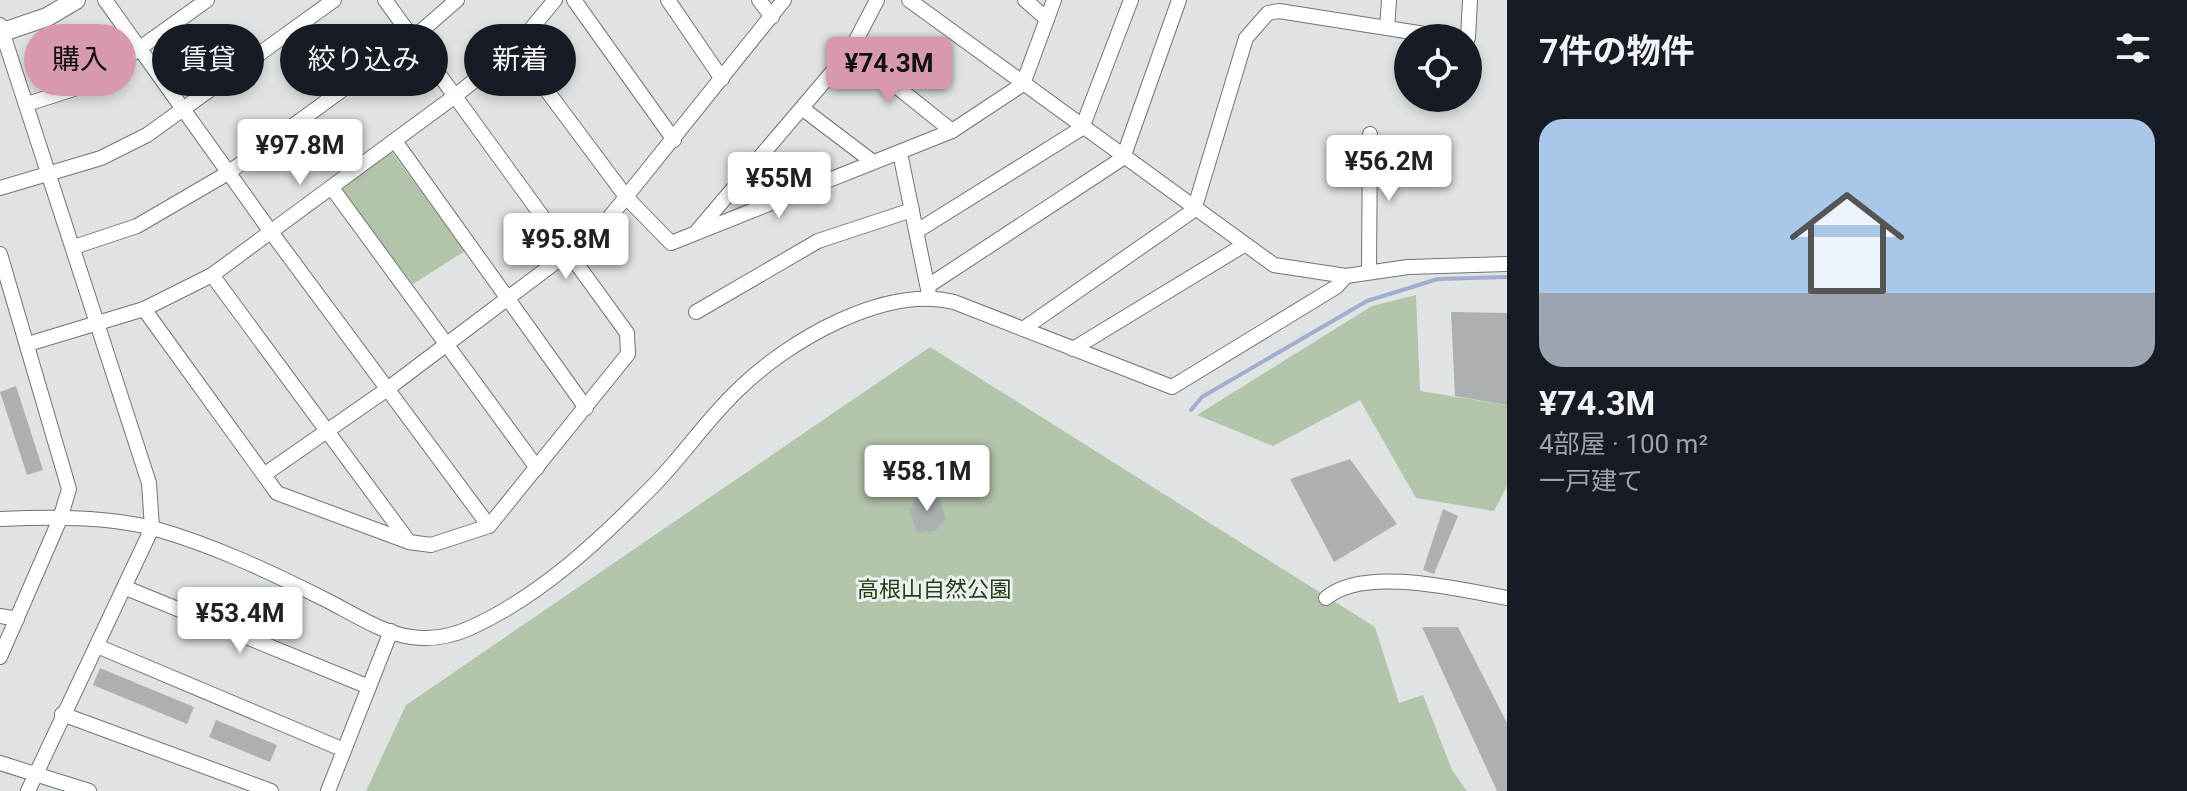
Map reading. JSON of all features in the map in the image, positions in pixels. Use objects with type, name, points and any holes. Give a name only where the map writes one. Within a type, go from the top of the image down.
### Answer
[{"type":"street","points":[[28,791],[152,528],[149,483],[1,30],[47,17],[76,0]]},
{"type":"street","points":[[105,0],[386,390],[489,526]]},
{"type":"street","points":[[27,104],[77,88],[142,48],[207,0]]},
{"type":"street","points":[[0,188],[50,175],[124,147],[185,108],[334,0]]},
{"type":"street","points":[[385,0],[402,24]]},
{"type":"street","points":[[429,24],[457,0]]},
{"type":"street","points":[[535,24],[555,0]]},
{"type":"street","points":[[574,0],[674,140]]},
{"type":"street","points":[[668,0],[722,79]]},
{"type":"street","points":[[759,0],[772,17]]},
{"type":"street","points":[[265,474],[386,390],[570,254],[627,198],[784,0]]},
{"type":"street","points":[[695,233],[851,50],[877,0]]},
{"type":"street","points":[[909,0],[1194,210],[1274,265],[1346,276],[1369,271],[1507,264]]},
{"type":"street","points":[[1025,0],[1047,19]]},
{"type":"street","points":[[551,96],[627,198],[671,243],[952,131],[1023,84],[1054,0]]},
{"type":"street","points":[[917,231],[1082,128],[1131,0]]},
{"type":"street","points":[[0,519],[60,519],[152,528],[192,540],[391,631],[434,639],[467,630],[525,598],[571,562],[655,485],[731,397],[763,368],[846,318],[929,291],[1123,158],[1179,0]]},
{"type":"street","points":[[1387,28],[1389,0]]},
{"type":"street","points":[[1469,24],[1470,0]]},
{"type":"street","points":[[1023,329],[1194,210],[1246,38],[1257,21],[1268,13],[1279,11],[1394,29]]},
{"type":"street","points":[[851,50],[952,131]]},
{"type":"street","points":[[144,309],[277,493],[409,542],[431,545],[489,526],[628,354],[630,343],[627,333],[448,87]]},
{"type":"street","points":[[28,344],[144,309],[212,275],[464,89]]},
{"type":"street","points":[[74,247],[137,226],[228,173],[334,96]]},
{"type":"street","points":[[803,109],[873,162]]},
{"type":"street","points":[[1369,271],[1370,134]]},
{"type":"street","points":[[395,141],[586,408]]},
{"type":"street","points":[[900,153],[929,291]]},
{"type":"street","points":[[332,188],[537,468]]},
{"type":"street","points":[[696,312],[818,241],[912,210]]},
{"type":"street","points":[[1073,349],[1244,245]]},
{"type":"street","points":[[0,254],[69,489],[60,519],[0,657]]},
{"type":"street","points":[[212,275],[409,542]]},
{"type":"street","points":[[929,291],[1165,386],[1178,386],[1336,287],[1346,276]]},
{"type":"street","points":[[1326,598],[1333,592],[1365,584],[1399,582],[1507,598]]},
{"type":"street","points":[[126,588],[369,687]]},
{"type":"street","points":[[0,616],[17,619]]},
{"type":"street","points":[[328,791],[391,631]]},
{"type":"street","points":[[97,646],[344,750]]},
{"type":"street","points":[[62,714],[271,791]]},
{"type":"street","points":[[0,763],[89,791]]},
{"type":"green space","points":[[391,151],[465,251],[413,284],[340,191]]},
{"type":"green space","points":[[1416,295],[1420,391],[1507,405],[1507,486],[1494,511],[1416,498],[1360,400],[1273,446],[1197,415],[1372,306]]},
{"type":"green space","name":"高根山自然公園","points":[[930,347],[1375,627],[1399,703],[1423,695],[1452,770],[1467,791],[366,791],[406,705]]},
{"type":"building","points":[[1451,312],[1507,313],[1507,405],[1455,396]]},
{"type":"building","points":[[16,386],[43,470],[27,475],[0,392]]},
{"type":"building","points":[[1350,459],[1397,524],[1334,562],[1290,479]]},
{"type":"building","points":[[919,492],[939,499],[946,518],[935,531],[917,533],[910,511]]},
{"type":"building","points":[[1443,509],[1458,516],[1434,574],[1423,570]]},
{"type":"building","points":[[1422,627],[1458,627],[1507,723],[1507,791],[1497,791]]},
{"type":"building","points":[[100,668],[194,707],[187,724],[93,685]]},
{"type":"building","points":[[216,720],[277,745],[270,762],[209,737]]},
{"type":"waterway","points":[[1191,410],[1202,397],[1367,301],[1438,279],[1507,277]]}]
